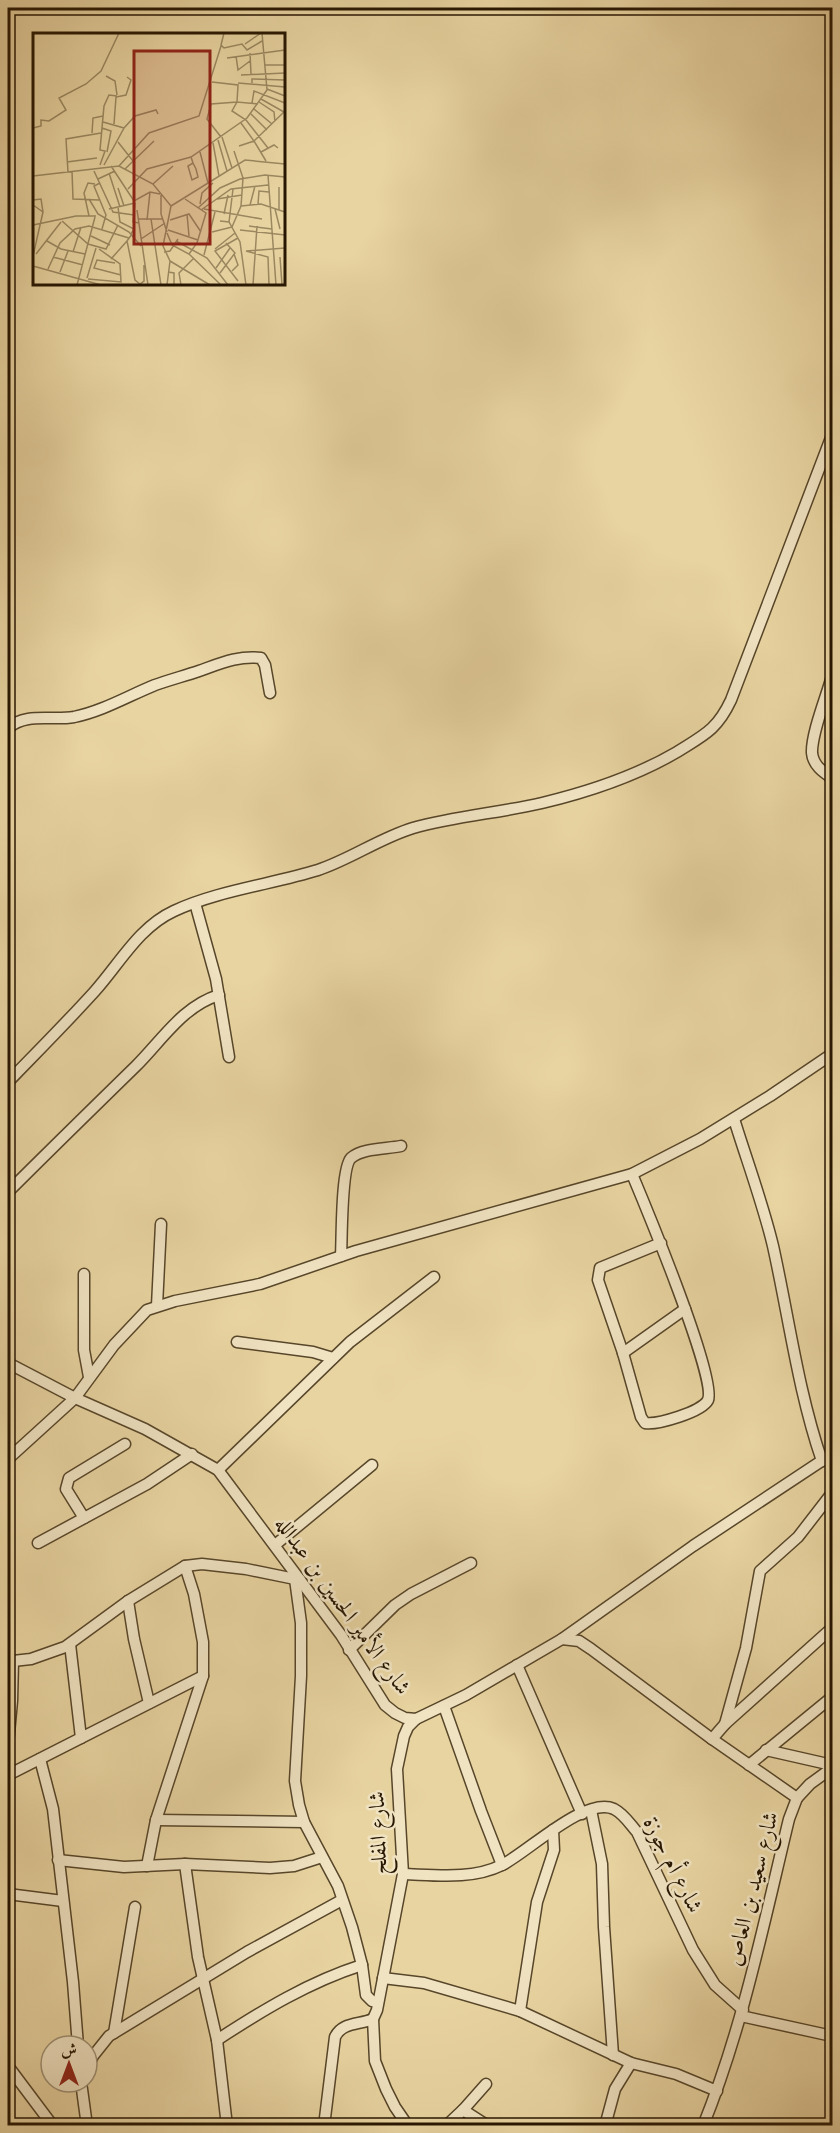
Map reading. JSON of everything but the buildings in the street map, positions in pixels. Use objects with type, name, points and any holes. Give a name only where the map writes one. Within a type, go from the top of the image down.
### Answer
[{"type":"street","points":[[8,1082],[96,990],[142,934],[174,911],[195,903],[321,869],[411,829],[435,822],[541,803],[599,786],[648,767],[703,736],[722,719],[731,700],[832,435]]},
{"type":"street","points":[[8,728],[14,723],[32,718],[72,717],[110,706],[155,686],[224,662],[248,657],[261,658],[265,665],[270,693]]},
{"type":"street","points":[[832,676],[812,754],[816,764],[832,778]]},
{"type":"street","points":[[195,903],[219,995],[229,1057]]},
{"type":"street","points":[[8,1192],[157,1045],[181,1017],[201,1002],[219,995]]},
{"type":"street","points":[[8,1457],[75,1398],[130,1326],[147,1310],[260,1284],[341,1256],[633,1174],[734,1119],[832,1054]]},
{"type":"street","points":[[734,1119],[773,1245],[791,1345],[811,1428],[822,1461]]},
{"type":"street","points":[[341,1256],[345,1172],[350,1159],[358,1154],[401,1146]]},
{"type":"street","points":[[633,1174],[661,1243],[685,1309],[708,1385],[709,1396],[704,1405],[659,1423],[645,1423],[641,1417],[623,1353],[598,1280],[600,1268],[661,1243]]},
{"type":"street","points":[[157,1306],[161,1224]]},
{"type":"street","points":[[84,1274],[84,1350],[89,1377]]},
{"type":"street","points":[[218,1470],[333,1358],[434,1277]]},
{"type":"street","points":[[623,1353],[685,1309]]},
{"type":"street","points":[[237,1342],[314,1352],[333,1358]]},
{"type":"street","name":"شارع الأمير الحسين بن عبدالله","points":[[8,1363],[75,1398],[145,1429],[218,1470],[350,1650],[385,1705],[405,1718],[416,1719],[444,1706],[562,1639],[693,1546],[832,1454]]},
{"type":"street","points":[[84,1518],[66,1489],[69,1478],[125,1444]]},
{"type":"street","points":[[38,1543],[147,1484],[192,1454]]},
{"type":"street","points":[[275,1545],[372,1465]]},
{"type":"street","points":[[725,1724],[746,1648],[760,1571],[798,1537],[832,1493]]},
{"type":"street","points":[[350,1650],[395,1605],[411,1594],[471,1563]]},
{"type":"street","points":[[8,1744],[10,1660],[47,1655],[70,1644],[129,1601],[185,1566],[202,1564],[246,1569],[298,1579],[301,1676],[295,1781],[304,1822],[338,1886],[362,1965],[366,1995],[372,2001],[378,2002]]},
{"type":"street","points":[[147,1866],[156,1820],[202,1676],[203,1642],[196,1603],[185,1566]]},
{"type":"street","points":[[129,1601],[134,1639],[149,1703]]},
{"type":"street","points":[[712,1739],[725,1724],[832,1628]]},
{"type":"street","name":"شارع سعيد بن العاص","points":[[562,1639],[579,1641],[591,1648],[712,1739],[797,1798],[789,1819],[742,2013],[717,2091],[703,2126]]},
{"type":"street","points":[[70,1644],[81,1738]]},
{"type":"street","points":[[517,1665],[586,1812],[602,1864],[613,2055]]},
{"type":"street","points":[[8,1775],[202,1676]]},
{"type":"street","points":[[749,1765],[832,1697]]},
{"type":"street","points":[[444,1706],[502,1865]]},
{"type":"street","name":"شارع المفلح","points":[[408,2125],[395,2107],[375,2061],[373,2019],[376,2014],[403,1874],[397,1769],[404,1736],[408,1727],[416,1719]]},
{"type":"street","points":[[766,1750],[832,1767]]},
{"type":"street","points":[[40,1759],[53,1809],[77,2034]]},
{"type":"street","points":[[797,1798],[810,1784],[832,1767]]},
{"type":"street","name":"شارع أم جوزة","points":[[586,1812],[601,1807],[613,1809],[625,1816],[637,1832],[693,1950],[715,1985],[742,2013]]},
{"type":"street","points":[[403,1874],[458,1875],[482,1872],[502,1865],[553,1830],[586,1812]]},
{"type":"street","points":[[156,1820],[304,1822]]},
{"type":"street","points":[[520,2011],[537,1902],[554,1850],[553,1830]]},
{"type":"street","points":[[58,1860],[95,1865],[186,1864],[270,1868],[294,1866],[322,1857]]},
{"type":"street","points":[[186,1864],[202,1978],[217,2040],[227,2126]]},
{"type":"street","points":[[8,1894],[63,1901]]},
{"type":"street","points":[[99,2048],[109,2036],[202,1978],[342,1900]]},
{"type":"street","points":[[114,2033],[135,1907]]},
{"type":"street","points":[[217,2040],[302,1988],[362,1965]]},
{"type":"street","points":[[383,1978],[424,1983],[520,2011],[631,2063],[676,2074],[717,2091]]},
{"type":"street","points":[[742,2013],[832,2036]]},
{"type":"street","points":[[324,2126],[335,2037],[338,2030],[344,2026],[373,2019]]},
{"type":"street","points":[[605,2126],[615,2089],[631,2063]]},
{"type":"street","points":[[8,2066],[52,2126]]},
{"type":"street","points":[[446,2126],[486,2084]]},
{"type":"street","points":[[83,2094],[87,2126]]},
{"type":"street","points":[[463,2110],[488,2126]]},
{"type":"street","points":[[386,2126],[408,2125]]}]
